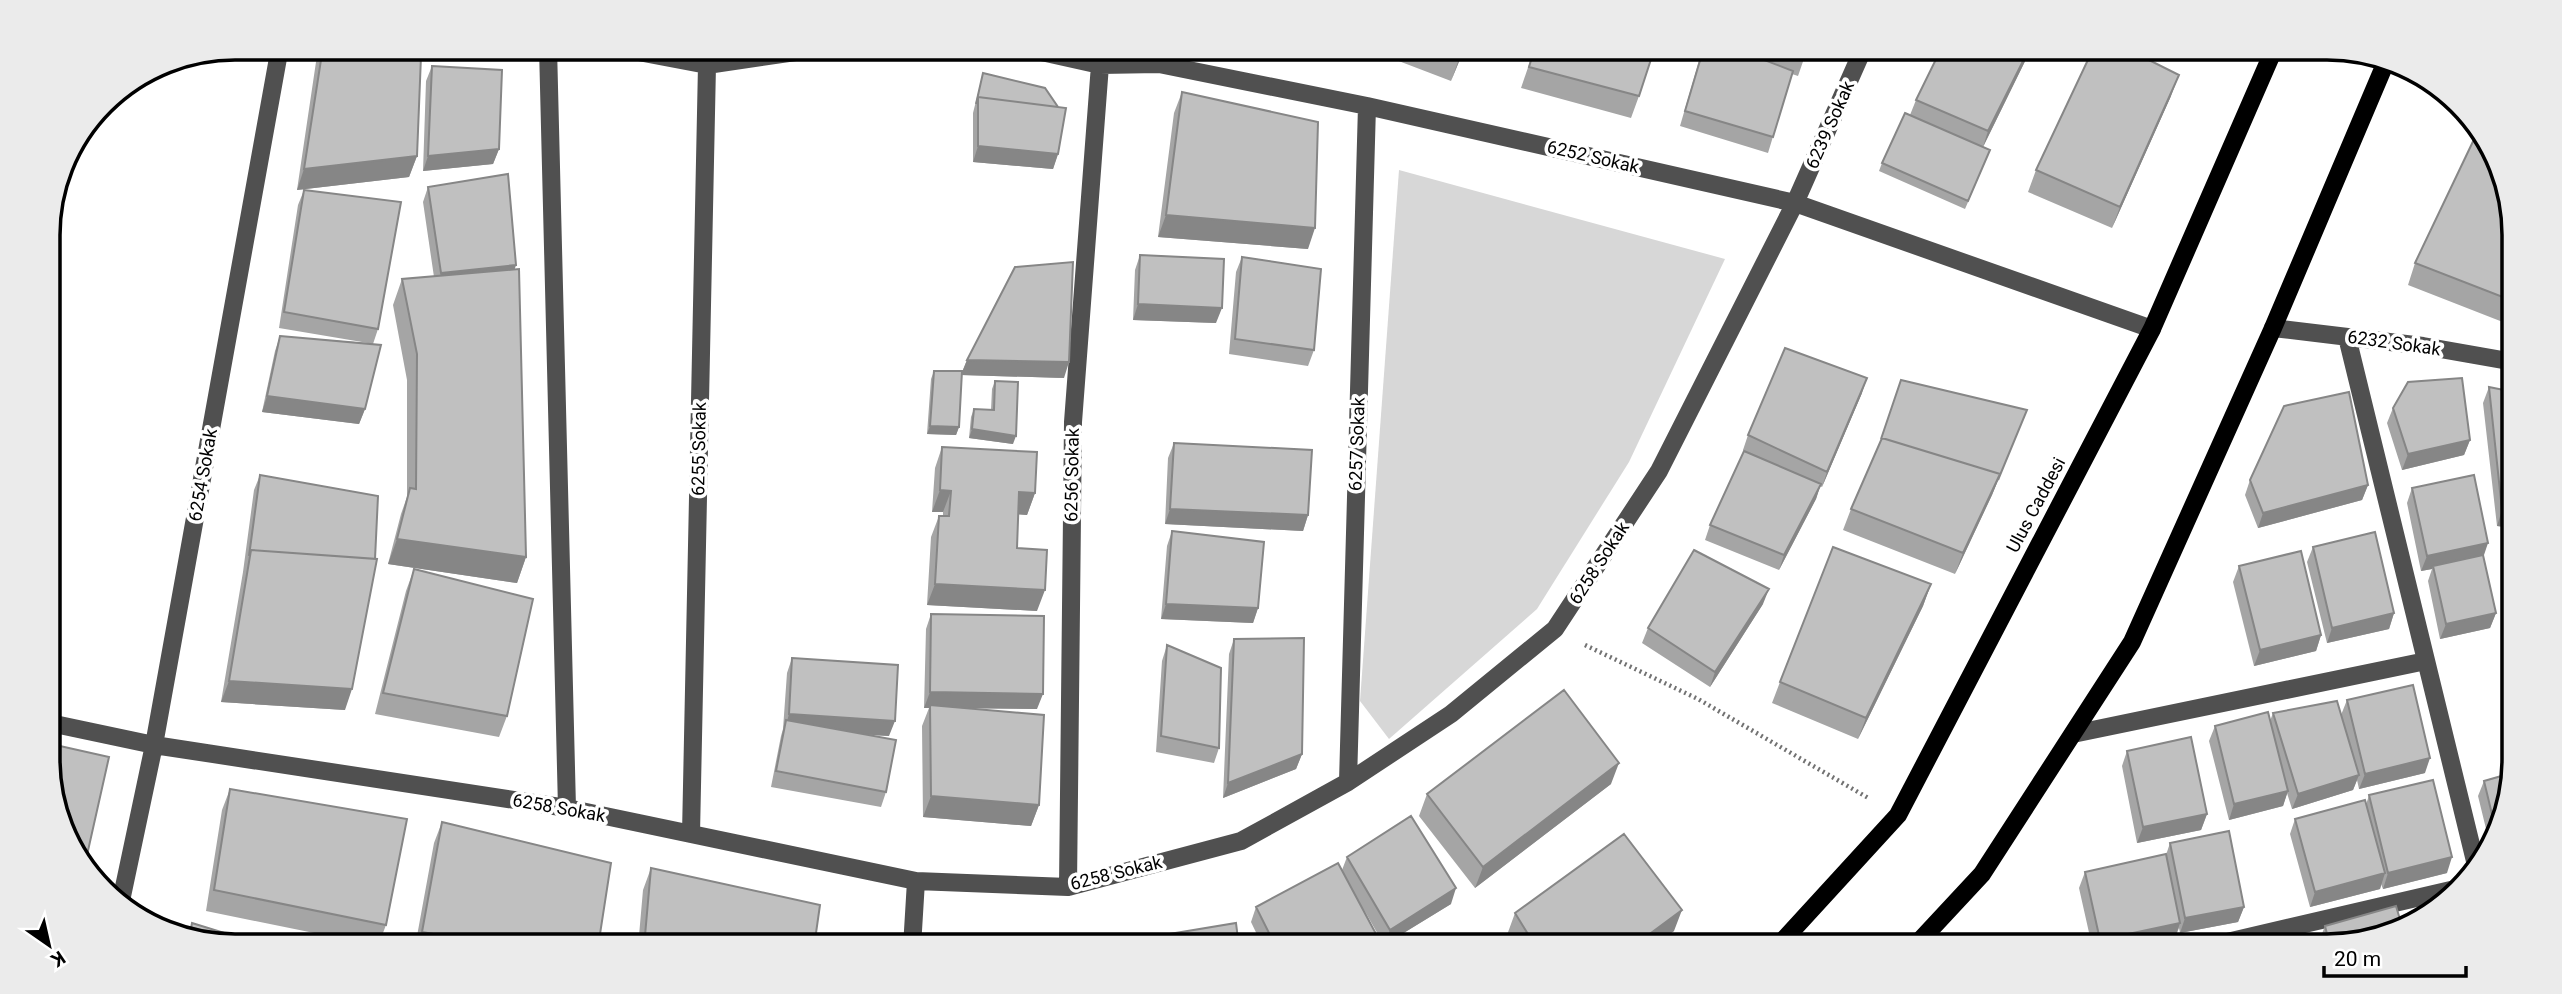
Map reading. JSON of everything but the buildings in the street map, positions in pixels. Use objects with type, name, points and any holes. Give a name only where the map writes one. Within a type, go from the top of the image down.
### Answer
[{"type":"main road","name":"Ulus Caddesi","points":[[1789,934],[1898,815],[2152,329],[2269,60]]},
{"type":"main road","points":[[1926,934],[1982,874],[2132,642],[2273,328],[2383,69]]},
{"type":"street","name":"6254 Sokak","points":[[123,894],[154,745],[278,60]]},
{"type":"street","points":[[548,60],[567,808]]},
{"type":"street","points":[[681,60],[707,65],[741,60]]},
{"type":"street","name":"6252 Sokak","points":[[1078,60],[1100,65],[1134,60]]},
{"type":"street","name":"6252 Sokak","points":[[1177,60],[1795,203],[2152,329]]},
{"type":"street","name":"6239 Sokak","points":[[1795,203],[1858,60]]},
{"type":"street","name":"6255 Sokak","points":[[691,834],[707,65]]},
{"type":"street","name":"6256 Sokak","points":[[1068,887],[1073,422],[1100,65]]},
{"type":"street","name":"6257 Sokak","points":[[1348,782],[1367,106]]},
{"type":"street","name":"6258 Sokak","points":[[60,725],[154,745],[567,808],[916,881],[1068,887],[1241,841],[1348,782],[1451,715],[1555,629],[1659,471],[1795,203]]},
{"type":"street","name":"6232 Sokak","points":[[2273,328],[2423,346],[2502,360]]},
{"type":"street","points":[[2347,337],[2473,855]]},
{"type":"street","points":[[2073,734],[2426,661]]},
{"type":"street","points":[[913,934],[916,881]]},
{"type":"street","points":[[2262,934],[2440,892]]},
{"type":"path","points":[[1555,629],[1698,699],[1898,815]]},
{"type":"shaded area","points":[[1399,170],[1725,259],[1629,462],[1537,609],[1389,739],[1360,701]]}]
